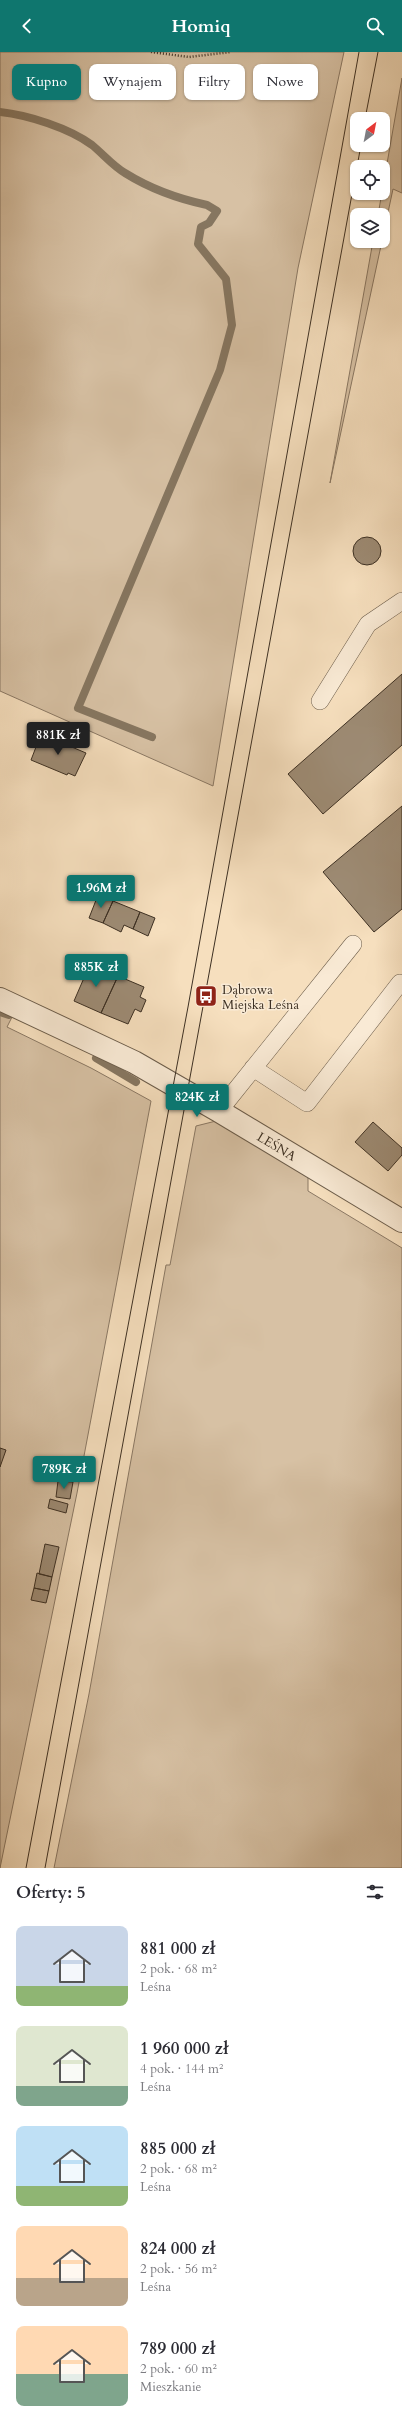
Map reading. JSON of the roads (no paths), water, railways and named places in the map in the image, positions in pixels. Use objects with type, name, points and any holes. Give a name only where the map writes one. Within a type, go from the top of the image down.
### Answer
[{"type":"street","name":"LEŚNA","points":[[0,999],[134,1062],[401,1220]]},
{"type":"lane","points":[[320,701],[368,624],[402,601]]},
{"type":"lane","points":[[219,1111],[353,944]]},
{"type":"lane","points":[[253,1068],[306,1103],[401,983]]},
{"type":"waterway","points":[[0,112],[35,119],[72,133],[92,145],[116,167],[134,178],[164,192],[186,200],[207,205],[217,211],[209,223],[201,227],[198,244],[226,279],[232,325],[220,370],[78,708],[152,737]]},
{"type":"waterway","points":[[0,1012],[9,1015]]},
{"type":"waterway","points":[[96,1058],[136,1082]]},
{"type":"tram line","points":[[26,1868],[188,1007],[359,52]]},
{"type":"tram line","points":[[366,112],[378,52]]},
{"type":"tram line","points":[[45,1868],[360,152]]},
{"type":"place","name":"Dąbrowa Miejska Leśna","points":[[206,996]]}]
